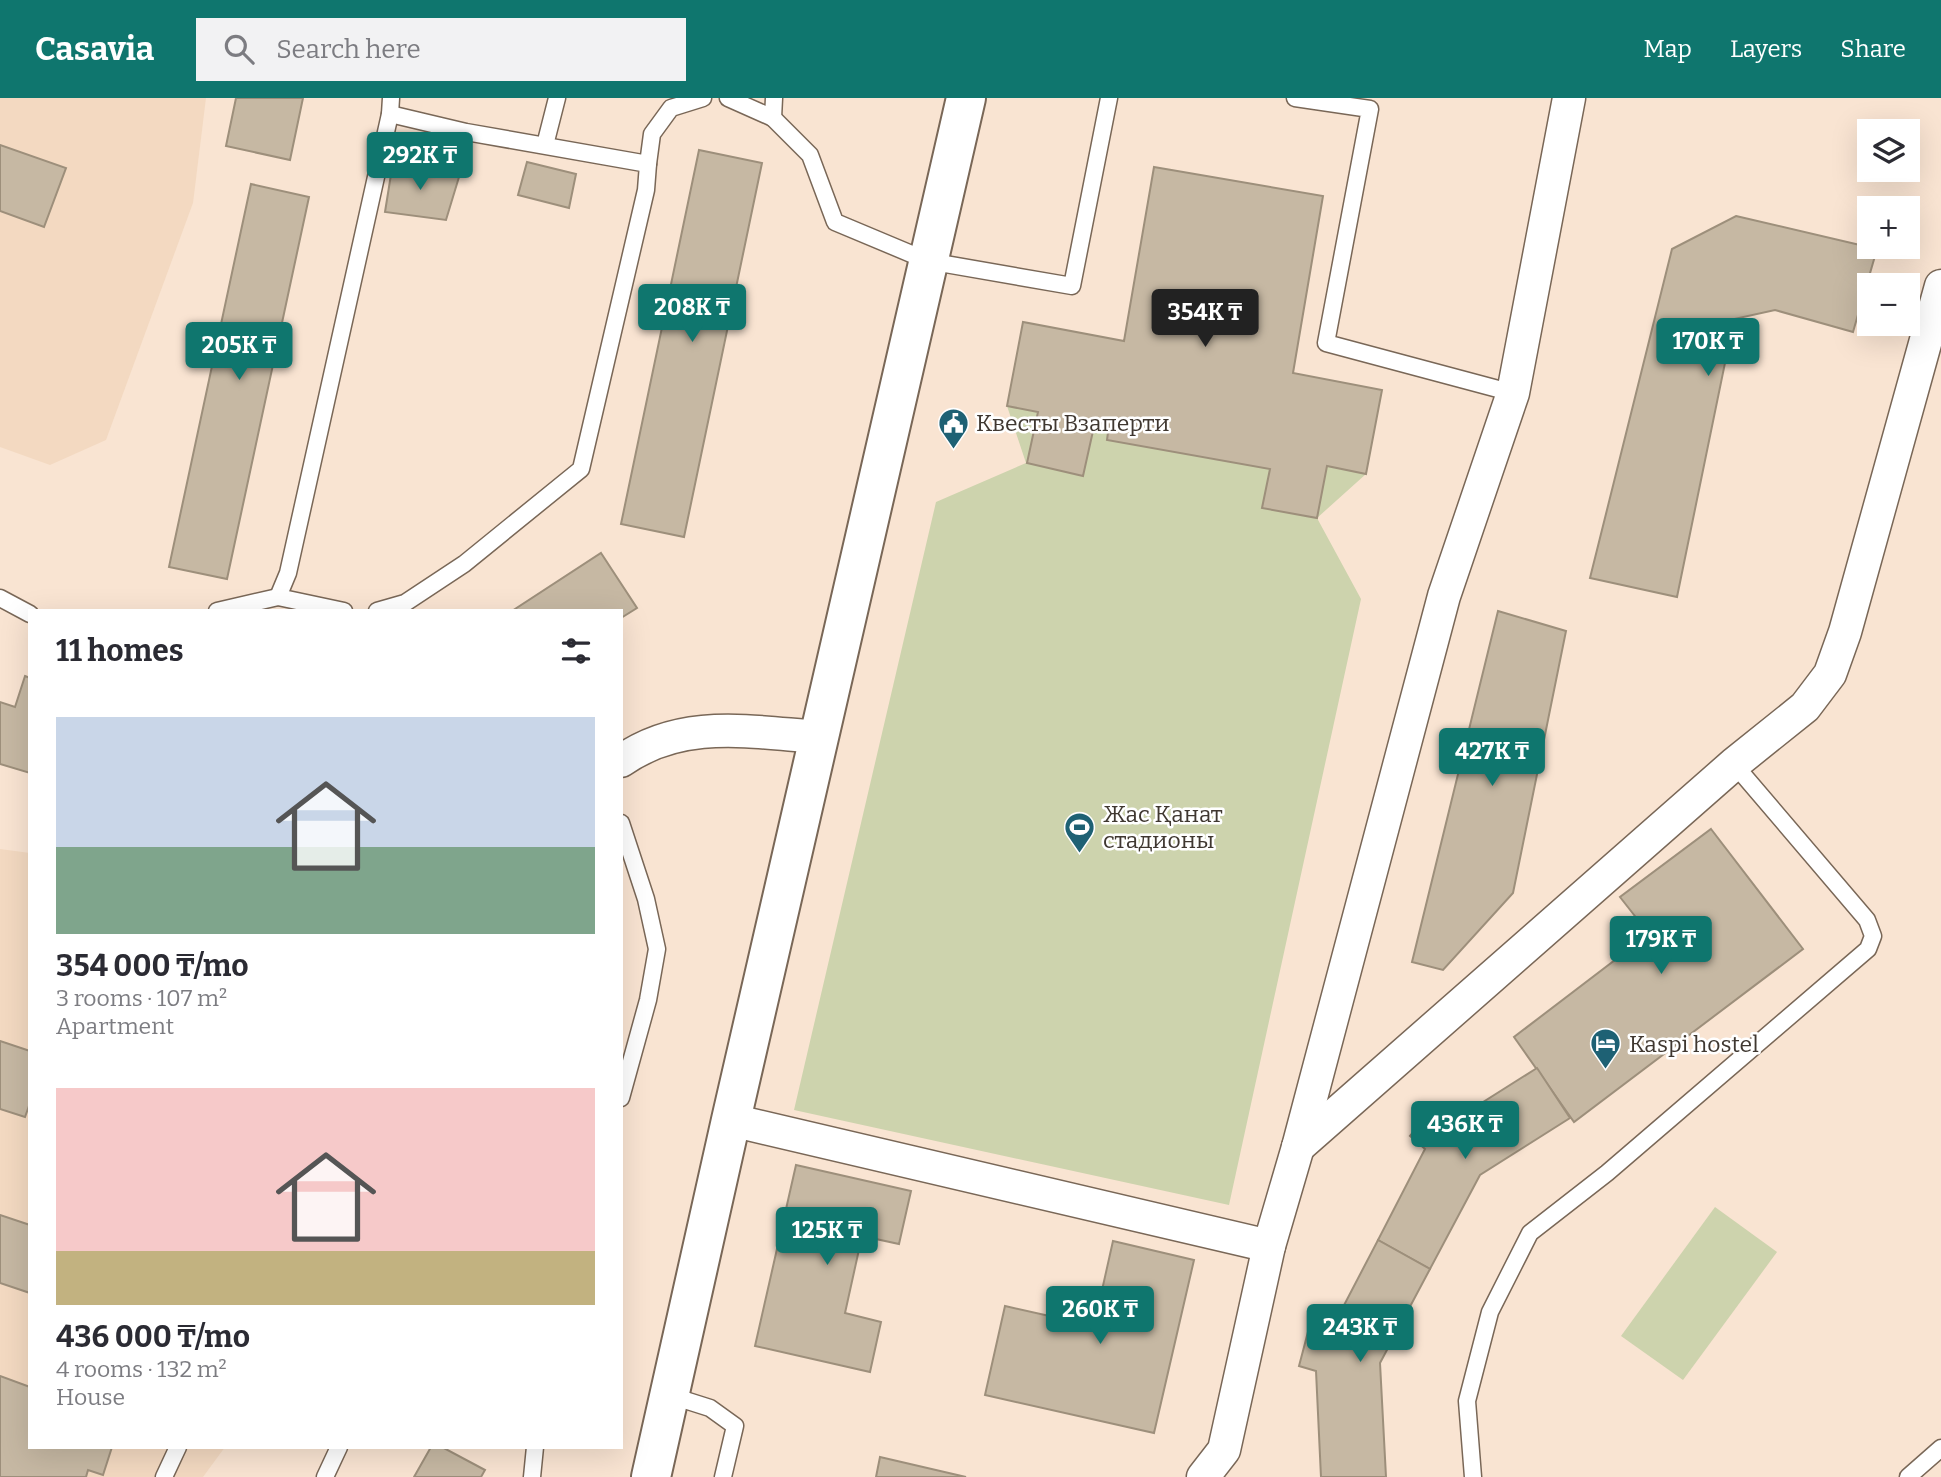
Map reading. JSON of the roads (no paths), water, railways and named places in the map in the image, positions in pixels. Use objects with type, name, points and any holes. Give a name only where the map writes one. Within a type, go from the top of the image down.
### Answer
[{"type":"street","points":[[651,1477],[967,98]]},
{"type":"street","points":[[1203,1477],[1224,1450],[1269,1246],[1444,596],[1513,393],[1569,98]]},
{"type":"street","points":[[1297,1147],[1734,764],[1805,706],[1830,674],[1845,632],[1941,286]]},
{"type":"street","points":[[623,760],[642,747],[677,734],[713,730],[819,737]]},
{"type":"street","points":[[731,1120],[1269,1246]]},
{"type":"lane","points":[[545,145],[557,98]]},
{"type":"lane","points":[[384,609],[405,603],[464,564],[581,469],[646,190],[652,134],[671,108],[703,98]]},
{"type":"lane","points":[[727,98],[773,118],[810,155],[835,222],[928,261],[1072,286],[1109,98]]},
{"type":"lane","points":[[773,118],[774,98]]},
{"type":"lane","points":[[1295,98],[1370,109],[1326,343],[1513,393]]},
{"type":"lane","points":[[278,597],[288,573],[390,106],[466,132],[648,164]]},
{"type":"lane","points":[[226,609],[278,597],[335,609]]},
{"type":"lane","points":[[0,598],[28,613]]},
{"type":"lane","points":[[1473,1477],[1467,1401],[1490,1312],[1531,1233],[1606,1173],[1868,950],[1874,936],[1867,920],[1734,764]]},
{"type":"lane","points":[[623,828],[646,899],[657,949],[648,1000],[623,1091]]},
{"type":"lane","points":[[669,1395],[710,1408],[734,1426],[723,1477]]},
{"type":"lane","points":[[1909,1477],[1941,1448]]},
{"type":"lane","points":[[164,1477],[177,1449]]},
{"type":"lane","points":[[325,1477],[338,1449]]},
{"type":"lane","points":[[532,1477],[535,1449]]},
{"type":"place","name":"Квесты Взаперти","points":[[953,450]]},
{"type":"place","name":"Жас Қанат стадионы","points":[[1080,854]]},
{"type":"place","name":"Kaspi hostel","points":[[1606,1071]]}]
